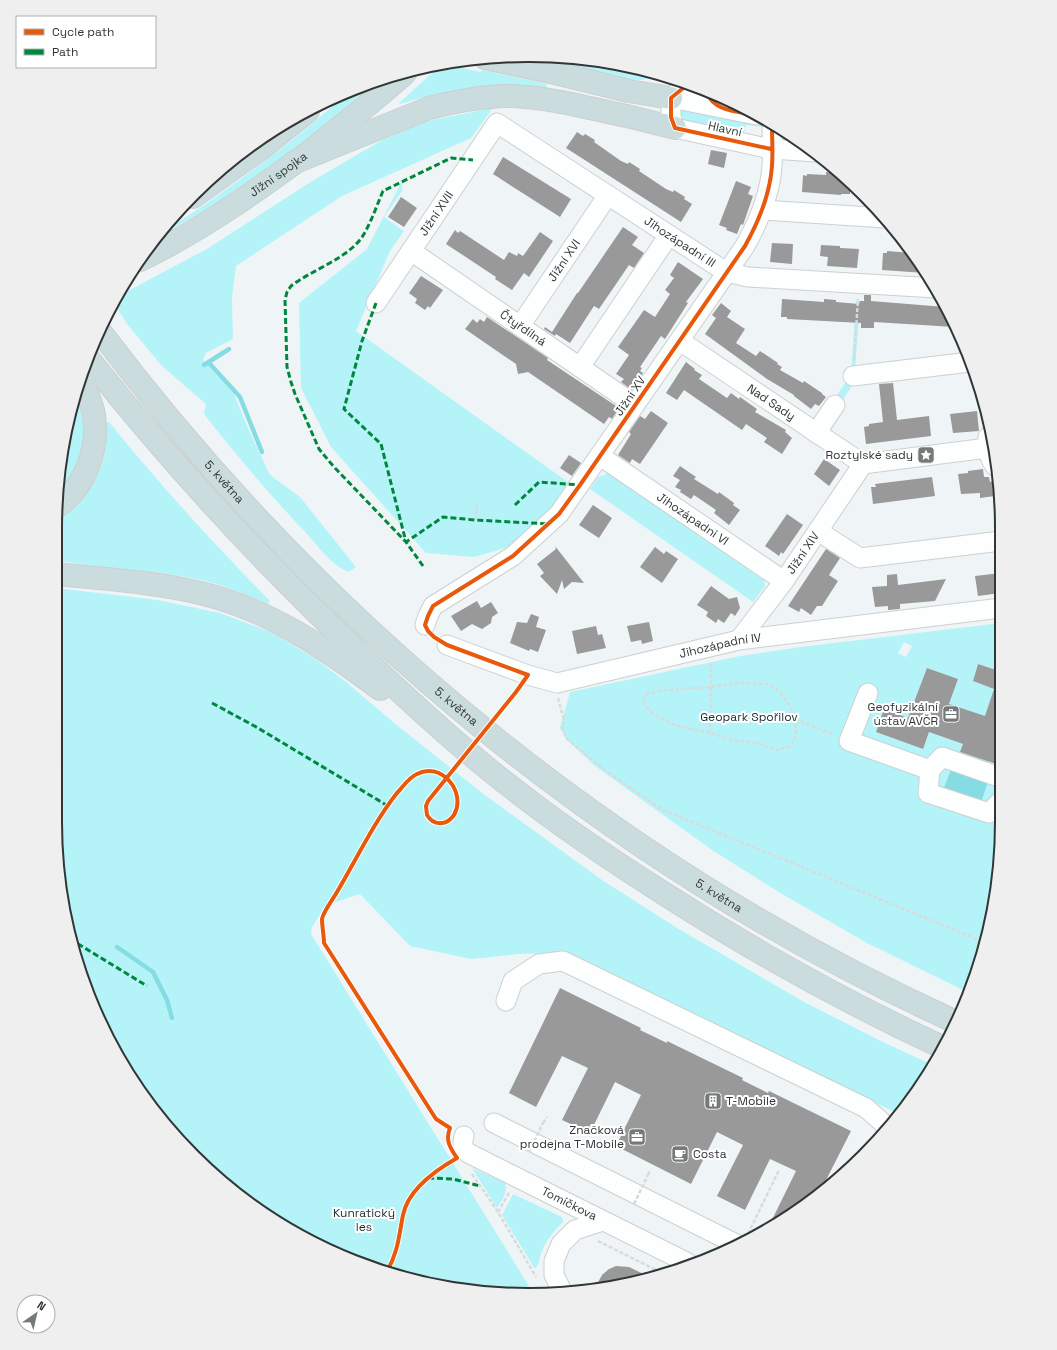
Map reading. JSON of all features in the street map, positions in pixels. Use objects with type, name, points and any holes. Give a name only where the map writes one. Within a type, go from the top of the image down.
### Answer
[{"type":"highway","points":[[506,63],[629,91],[679,91]]},
{"type":"highway","name":"Jižní spojka","points":[[152,254],[182,238],[217,216],[293,163],[366,107],[396,82]]},
{"type":"highway","points":[[634,117],[650,113],[665,104],[679,91]]},
{"type":"highway","points":[[293,163],[428,108],[474,99],[505,96],[566,103],[634,117],[674,128]]},
{"type":"highway","points":[[229,172],[276,136]]},
{"type":"highway","name":"5. května","points":[[104,337],[215,473],[272,535],[390,650],[483,729],[545,778],[601,818],[724,899],[832,961],[951,1019]]},
{"type":"highway","name":"5. května","points":[[93,364],[159,446],[274,571],[327,624],[388,681],[487,768],[550,816],[632,873],[702,918],[829,990],[938,1045]]},
{"type":"highway","points":[[63,501],[77,487],[83,477],[93,451],[95,438],[94,414],[84,388]]},
{"type":"highway","points":[[62,575],[184,589],[228,601],[251,610],[294,631],[341,660],[487,768]]},
{"type":"street","name":"Hlavní","points":[[679,91],[721,108],[738,111]]},
{"type":"street","points":[[674,128],[671,117],[679,91]]},
{"type":"street","points":[[710,100],[721,108]]},
{"type":"street","name":"Jihozápadní III","points":[[498,123],[726,272],[748,277],[928,288]]},
{"type":"street","name":"Jižní XVII","points":[[376,303],[498,123]]},
{"type":"street","name":"Hlavní","points":[[674,128],[771,150],[803,151]]},
{"type":"street","name":"Jižní XV","points":[[426,625],[428,616],[433,606],[513,556],[559,514],[635,406],[745,246],[754,230],[762,210],[772,167],[772,130]]},
{"type":"street","name":"Jižní XVI","points":[[520,326],[608,195]]},
{"type":"street","points":[[762,210],[876,217]]},
{"type":"street","points":[[580,367],[669,235]]},
{"type":"street","name":"Čtyřdílná","points":[[411,251],[635,406]]},
{"type":"street","name":"Nad Sady","points":[[680,341],[863,464]]},
{"type":"street","points":[[853,376],[964,363]]},
{"type":"street","points":[[816,432],[835,405]]},
{"type":"street","points":[[863,464],[987,442]]},
{"type":"street","name":"Jihozápadni VI","points":[[600,456],[784,581]]},
{"type":"street","name":"Jižní XIV","points":[[739,640],[784,581],[863,464]]},
{"type":"street","points":[[818,531],[860,558],[995,542]]},
{"type":"street","name":"Jihozápadní IV","points":[[446,645],[528,675],[557,683],[739,640],[995,609]]},
{"type":"street","points":[[868,693],[849,741],[930,770]]},
{"type":"street","points":[[995,776],[942,758],[930,770],[928,793],[989,813],[995,807]]},
{"type":"street","points":[[506,1001],[513,981],[539,964],[563,962],[866,1108],[881,1126]]},
{"type":"street","points":[[494,1123],[731,1242]]},
{"type":"street","name":"Tomíčkova","points":[[464,1136],[462,1144],[468,1153],[684,1261]]},
{"type":"street","points":[[560,1287],[554,1275],[554,1261],[561,1244],[575,1230],[603,1221]]},
{"type":"path","points":[[853,376],[858,301]]},
{"type":"path","points":[[475,520],[477,504]]},
{"type":"path","points":[[710,734],[711,647]]},
{"type":"path","points":[[736,683],[769,684],[780,692],[794,714],[795,719],[796,734],[791,746],[778,750],[757,743],[732,740],[664,720],[645,707],[643,700],[646,694],[659,691],[711,687],[736,683]]},
{"type":"path","points":[[562,717],[564,720],[562,726],[567,739],[606,771],[663,810],[979,940]]},
{"type":"path","points":[[795,719],[849,741]]},
{"type":"path","points":[[529,1152],[547,1116]]},
{"type":"path","points":[[469,1170],[498,1212],[540,1283]]},
{"type":"path","points":[[634,1204],[650,1170]]},
{"type":"path","points":[[754,1222],[779,1170]]},
{"type":"path","points":[[498,1212],[511,1190]]},
{"type":"path","points":[[596,1240],[656,1270]]},
{"type":"path","points":[[537,1278],[538,1272]]},
{"type":"green space","points":[[557,63],[620,71],[649,78],[633,80]]},
{"type":"green space","points":[[460,67],[480,72],[483,70],[547,84],[546,88],[509,85],[454,90],[400,104],[399,103],[433,72]]},
{"type":"green space","points":[[362,93],[309,137],[255,178],[217,203],[171,229],[177,222],[212,200],[246,175],[335,105]]},
{"type":"green space","points":[[493,108],[471,138],[342,196],[236,266],[232,298],[233,339],[206,353],[203,360],[234,394],[270,475],[300,497],[356,567],[349,572],[337,565],[326,555],[266,489],[204,414],[206,404],[162,366],[127,324],[117,308],[126,292],[207,249],[309,183],[382,140],[427,121]]},
{"type":"green space","points":[[681,110],[761,123],[765,126],[766,129],[746,125],[744,134],[760,137],[761,135],[765,136],[763,140],[688,126],[680,118]]},
{"type":"green space","points":[[403,179],[402,191],[384,217],[404,231],[390,251],[356,331],[568,482],[549,512],[509,547],[474,557],[426,553],[331,447],[301,388],[299,303],[367,249]]},
{"type":"green space","points":[[856,300],[860,301],[855,372],[856,380],[825,426],[819,422],[851,374]]},
{"type":"green space","points":[[79,405],[83,421],[83,447],[80,460],[64,485],[71,437]]},
{"type":"green space","points":[[109,422],[188,514],[270,601],[268,604],[221,585],[187,577],[62,561],[62,516],[82,498],[96,479],[101,468],[106,445],[105,424]]},
{"type":"green space","points":[[611,472],[763,575],[765,586],[753,602],[590,489],[598,477]]},
{"type":"green space","name":"Kunratický les","points":[[62,589],[158,600],[220,613],[273,633],[317,660],[482,793],[602,880],[682,931],[806,1003],[928,1063],[894,1111],[559,953],[519,954],[471,959],[410,946],[360,894],[326,905],[312,927],[311,934],[530,1288],[468,1284],[408,1272],[350,1252],[295,1226],[245,1192],[221,1172],[178,1129],[141,1081],[124,1055],[110,1028],[87,971],[71,913],[66,882],[62,822]]},
{"type":"green space","name":"Geopark Spořilov","points":[[995,624],[995,670],[978,664],[973,681],[994,689],[995,720],[949,705],[958,679],[927,668],[909,718],[884,709],[876,732],[923,749],[929,732],[963,744],[960,752],[969,755],[970,752],[988,759],[987,762],[995,765],[994,852],[991,882],[979,942],[963,990],[867,943],[782,894],[712,850],[595,766],[566,739],[560,728],[570,692],[740,656],[800,647]],"holes":[[[904,642],[912,646],[906,657],[898,653]]]},
{"type":"green space","points":[[472,1168],[505,1183],[506,1190],[503,1199],[497,1208]]},
{"type":"green space","points":[[513,1194],[562,1217],[563,1219],[563,1222],[546,1243],[538,1265],[535,1269],[502,1215]]},
{"type":"shaded area","points":[[952,767],[988,782],[981,802],[944,788]]},
{"type":"building","points":[[577,132],[583,136],[585,134],[595,140],[594,142],[621,161],[628,164],[629,162],[640,169],[639,171],[666,189],[673,192],[674,190],[685,197],[684,199],[692,204],[681,222],[566,148]]},
{"type":"building","points":[[711,150],[727,153],[724,168],[708,164]]},
{"type":"building","points":[[503,157],[571,199],[560,217],[493,174]]},
{"type":"building","points":[[826,172],[829,172],[850,191],[850,194],[841,195],[802,192],[803,175],[826,175]]},
{"type":"building","points":[[736,181],[751,187],[748,194],[753,196],[743,225],[741,224],[737,234],[726,230],[727,228],[719,225]]},
{"type":"building","points":[[401,197],[417,208],[404,227],[388,217]]},
{"type":"building","points":[[623,227],[638,237],[632,245],[644,253],[634,268],[629,265],[599,309],[594,306],[570,343],[556,334],[555,336],[544,329],[545,327],[552,332]]},
{"type":"building","points":[[455,230],[458,233],[460,231],[504,260],[509,252],[517,256],[518,253],[523,256],[540,232],[553,241],[529,277],[524,273],[512,290],[495,279],[496,277],[446,244]]},
{"type":"building","points":[[772,243],[793,244],[792,264],[770,262]]},
{"type":"building","points":[[821,245],[859,249],[857,268],[827,266],[828,257],[820,256]]},
{"type":"building","points":[[887,251],[904,252],[918,273],[882,270],[883,253],[887,253]]},
{"type":"building","points":[[678,262],[703,279],[686,302],[688,303],[665,339],[661,336],[640,367],[642,368],[640,371],[643,373],[632,390],[621,382],[624,379],[616,374],[629,355],[618,347],[644,310],[655,317],[670,294],[665,290],[674,278],[670,275]]},
{"type":"building","points":[[421,276],[443,290],[430,308],[428,306],[425,310],[415,303],[417,299],[409,293]]},
{"type":"building","points":[[864,295],[871,295],[871,301],[939,307],[949,327],[874,322],[874,328],[861,328],[861,323],[787,319],[787,317],[781,317],[782,299],[824,302],[824,299],[836,300],[836,302],[859,304],[860,301],[864,301]]},
{"type":"building","points":[[721,303],[731,311],[727,317],[745,329],[736,343],[756,356],[760,351],[778,363],[777,364],[782,367],[780,370],[803,383],[804,381],[822,393],[826,397],[819,406],[815,404],[811,409],[794,395],[767,379],[705,334],[716,318],[712,315]]},
{"type":"building","points":[[487,317],[548,358],[547,360],[619,408],[612,419],[609,417],[604,424],[528,372],[518,374],[516,364],[465,329],[473,319],[477,323],[480,319],[484,322]]},
{"type":"building","points":[[686,362],[702,375],[699,379],[727,398],[731,393],[739,399],[740,397],[757,409],[755,412],[786,430],[785,432],[792,438],[782,454],[764,442],[767,438],[746,424],[742,430],[684,390],[677,400],[666,393]]},
{"type":"building","points":[[893,383],[897,420],[929,416],[931,436],[866,444],[864,427],[869,426],[869,424],[883,422],[879,384]]},
{"type":"building","points":[[651,411],[668,423],[640,464],[632,459],[630,463],[618,455],[631,434],[629,432],[640,416],[645,419]]},
{"type":"building","points":[[977,411],[979,431],[953,433],[950,414]]},
{"type":"building","points":[[569,455],[581,463],[572,476],[560,468]]},
{"type":"building","points":[[824,459],[840,470],[829,486],[814,474]]},
{"type":"building","points":[[680,466],[696,477],[694,479],[718,494],[719,492],[734,503],[733,505],[740,510],[729,525],[714,513],[716,510],[694,495],[691,499],[675,487],[680,480],[673,476]]},
{"type":"building","points":[[983,469],[984,477],[989,477],[990,482],[992,481],[994,496],[980,498],[980,493],[961,494],[958,474],[968,473],[968,471]]},
{"type":"building","points":[[932,477],[935,496],[873,504],[871,487],[876,487],[875,484]]},
{"type":"building","points":[[593,505],[612,518],[599,538],[579,525]]},
{"type":"building","points":[[787,514],[803,525],[783,554],[781,552],[779,556],[765,546]]},
{"type":"building","points":[[555,546],[584,583],[572,582],[564,589],[562,580],[557,594],[540,576],[544,573],[537,564],[556,549]]},
{"type":"building","points":[[655,547],[664,554],[666,551],[678,559],[662,583],[640,567]]},
{"type":"building","points":[[826,549],[840,558],[829,575],[838,581],[822,606],[817,606],[811,615],[801,608],[799,612],[788,606]]},
{"type":"building","points":[[897,574],[898,585],[946,579],[935,601],[900,604],[900,609],[888,610],[888,606],[875,607],[872,587],[887,586],[887,575]]},
{"type":"building","points":[[995,574],[995,594],[978,596],[975,576]]},
{"type":"building","points":[[711,586],[729,599],[737,597],[740,608],[735,616],[731,613],[724,623],[718,619],[716,623],[706,616],[708,612],[697,605]]},
{"type":"building","points":[[477,601],[481,608],[491,602],[498,613],[492,617],[491,623],[482,629],[472,624],[461,631],[451,616]]},
{"type":"building","points":[[531,614],[539,617],[536,627],[546,630],[538,652],[530,649],[529,651],[510,643],[517,622],[527,623]]},
{"type":"building","points":[[649,622],[653,641],[642,644],[641,640],[631,642],[627,626]]},
{"type":"building","points":[[596,626],[598,635],[602,634],[606,648],[577,654],[572,631]]},
{"type":"building","name":"Geofyzikální ústav AVČR","points":[[978,664],[995,670],[995,764],[960,752],[963,744],[929,732],[923,749],[876,732],[884,709],[908,718],[927,668],[958,679],[949,704],[985,716],[994,689],[973,681]]},
{"type":"building","name":"T-Mobile","points":[[560,988],[641,1028],[640,1030],[667,1043],[667,1041],[743,1078],[742,1080],[768,1093],[769,1091],[851,1131],[826,1180],[812,1192],[772,1219],[796,1171],[770,1159],[745,1210],[717,1196],[743,1145],[717,1132],[691,1184],[616,1146],[641,1095],[615,1082],[590,1133],[562,1120],[588,1068],[562,1056],[536,1107],[509,1093]]},
{"type":"building","points":[[616,1266],[629,1267],[643,1274],[598,1283],[602,1275],[609,1269]]},
{"type":"waterway","points":[[204,365],[229,349]]},
{"type":"waterway","points":[[209,363],[240,397],[262,452]]},
{"type":"waterway","points":[[117,947],[153,972],[167,1000],[172,1018]]},
{"type":"marked path","points":[[423,566],[406,542],[334,467],[319,449],[295,394],[287,367],[285,300],[287,292],[291,286],[341,257],[358,242],[367,229],[383,191],[451,158],[473,160]]},
{"type":"marked path","points":[[376,303],[362,341],[344,409],[381,444],[406,542],[443,517],[549,524]]},
{"type":"marked path","points":[[515,505],[539,482],[580,485]]},
{"type":"marked path","points":[[212,703],[258,728],[388,806]]},
{"type":"marked path","points":[[79,944],[147,986]]},
{"type":"marked path","points":[[428,1178],[453,1179],[480,1186]]},
{"type":"cycle path","points":[[682,89],[671,98],[671,117],[675,128],[771,149]]},
{"type":"cycle path","points":[[711,100],[727,110],[739,112]]},
{"type":"cycle path","points":[[446,778],[528,675],[447,645],[434,637],[425,625],[433,606],[513,556],[559,514],[580,485],[750,237],[763,208],[769,187],[772,161],[772,131]]},
{"type":"cycle path","points":[[390,1266],[396,1251],[403,1215],[411,1197],[417,1189],[440,1168],[457,1158],[452,1151],[448,1140],[450,1128],[436,1119],[324,943],[322,919],[326,909],[366,841],[397,793],[411,778],[426,771],[435,772],[443,775],[446,778]]},
{"type":"cycle path","points":[[446,778],[454,788],[457,797],[457,806],[454,815],[450,819],[446,822],[437,823],[427,815],[426,806],[428,801],[446,778]]},
{"type":"place","name":"Roztylské sady","points":[[926,455]]},
{"type":"place","name":"Geofyzikální ústav AVČR","points":[[951,714]]},
{"type":"place","name":"T-Mobile","points":[[713,1101]]},
{"type":"place","name":"Značková prodejna T-Mobile","points":[[637,1137]]},
{"type":"place","name":"Costa","points":[[680,1154]]}]
